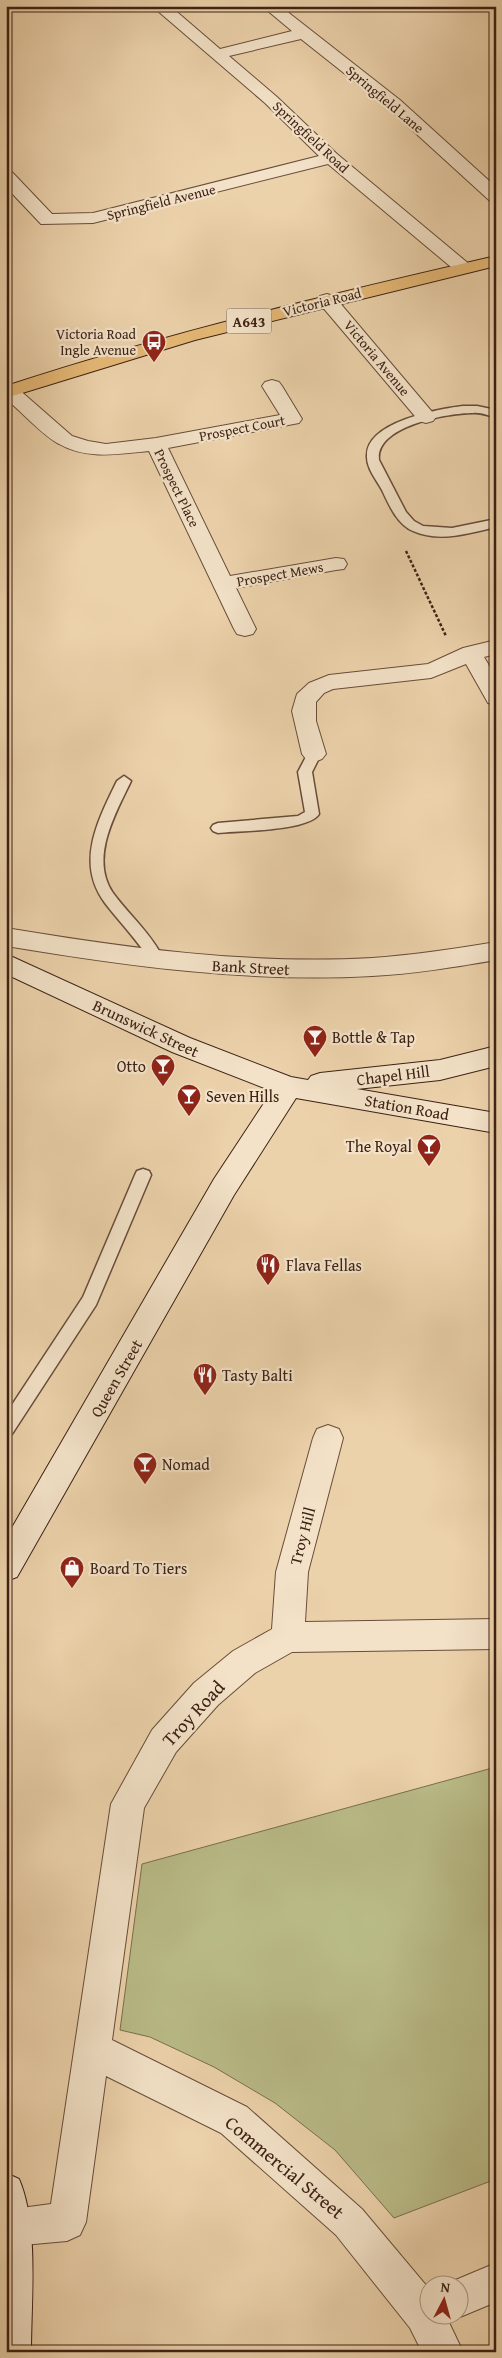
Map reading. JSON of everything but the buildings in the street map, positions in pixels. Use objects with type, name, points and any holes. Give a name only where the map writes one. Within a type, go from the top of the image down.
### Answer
[{"type":"main road","name":"Victoria Road","points":[[8,392],[150,348],[327,300],[496,261]]},
{"type":"street","name":"Springfield Road","points":[[160,6],[271,100],[331,158],[463,268]]},
{"type":"street","name":"Springfield Lane","points":[[270,6],[394,104],[496,196]]},
{"type":"street","points":[[219,54],[305,33]]},
{"type":"street","name":"Springfield Avenue","points":[[6,176],[47,220],[93,218],[331,158]]},
{"type":"street","name":"Victoria Avenue","points":[[327,300],[426,417]]},
{"type":"street","name":"Prospect Court","points":[[156,444],[292,419],[272,386]]},
{"type":"street","name":"Prospect Place","points":[[8,392],[65,440],[84,447],[106,450],[156,444],[245,629]]},
{"type":"street","name":"Prospect Mews","points":[[223,584],[336,564]]},
{"type":"street","points":[[314,754],[302,705],[307,694],[317,686],[329,682],[431,671],[448,666],[459,657],[471,652],[496,647]]},
{"type":"street","points":[[471,652],[496,698]]},
{"type":"street","name":"Bank Street","points":[[6,937],[157,960],[265,969],[317,970],[371,967],[496,951]]},
{"type":"street","name":"Brunswick Street","points":[[6,963],[199,1053],[289,1087]]},
{"type":"street","name":"Chapel Hill","points":[[289,1087],[440,1070],[496,1056]]},
{"type":"street","name":"Station Road","points":[[289,1087],[496,1123]]},
{"type":"street","name":"Queen Street","points":[[7,1561],[224,1187],[289,1087]]},
{"type":"street","name":"Troy Hill","points":[[288,1637],[292,1572],[328,1438]]},
{"type":"street","name":"Troy Road","points":[[92,2050],[128,1804],[164,1741],[206,1694],[244,1662],[288,1637],[496,1634]]},
{"type":"street","points":[[11,2352],[9,2209],[67,2222],[92,2050]]},
{"type":"street","name":"Commercial Street","points":[[92,2050],[234,2120],[349,2222],[420,2305]]},
{"type":"street","points":[[470,2294],[496,2282]]},
{"type":"street","name":"Commercial Street","points":[[433,2326],[444,2352]]},
{"type":"lane","points":[[496,414],[474,408],[426,417],[400,425],[380,440],[373,450],[372,460],[410,525],[422,529],[454,532],[496,523]]},
{"type":"lane","points":[[218,828],[301,820],[312,814],[305,772],[314,754]]},
{"type":"lane","points":[[124,781],[101,834],[98,862],[102,886],[116,906],[137,928],[157,960]]},
{"type":"lane","points":[[6,1429],[90,1300],[143,1175]]},
{"type":"green space","points":[[496,1767],[496,2179],[394,2218],[335,2150],[275,2103],[214,2067],[150,2037],[120,2030],[142,1864]]},
{"type":"place","name":"Victoria Road Ingle Avenue","points":[[154,363]]},
{"type":"place","name":"Bottle & Tap","points":[[315,1058]]},
{"type":"place","name":"Otto","points":[[163,1087]]},
{"type":"place","name":"Seven Hills","points":[[189,1117]]},
{"type":"place","name":"The Royal","points":[[429,1167]]},
{"type":"place","name":"Flava Fellas","points":[[268,1286]]},
{"type":"place","name":"Tasty Balti","points":[[205,1396]]},
{"type":"place","name":"Nomad","points":[[145,1485]]},
{"type":"place","name":"Board To Tiers","points":[[72,1589]]}]
